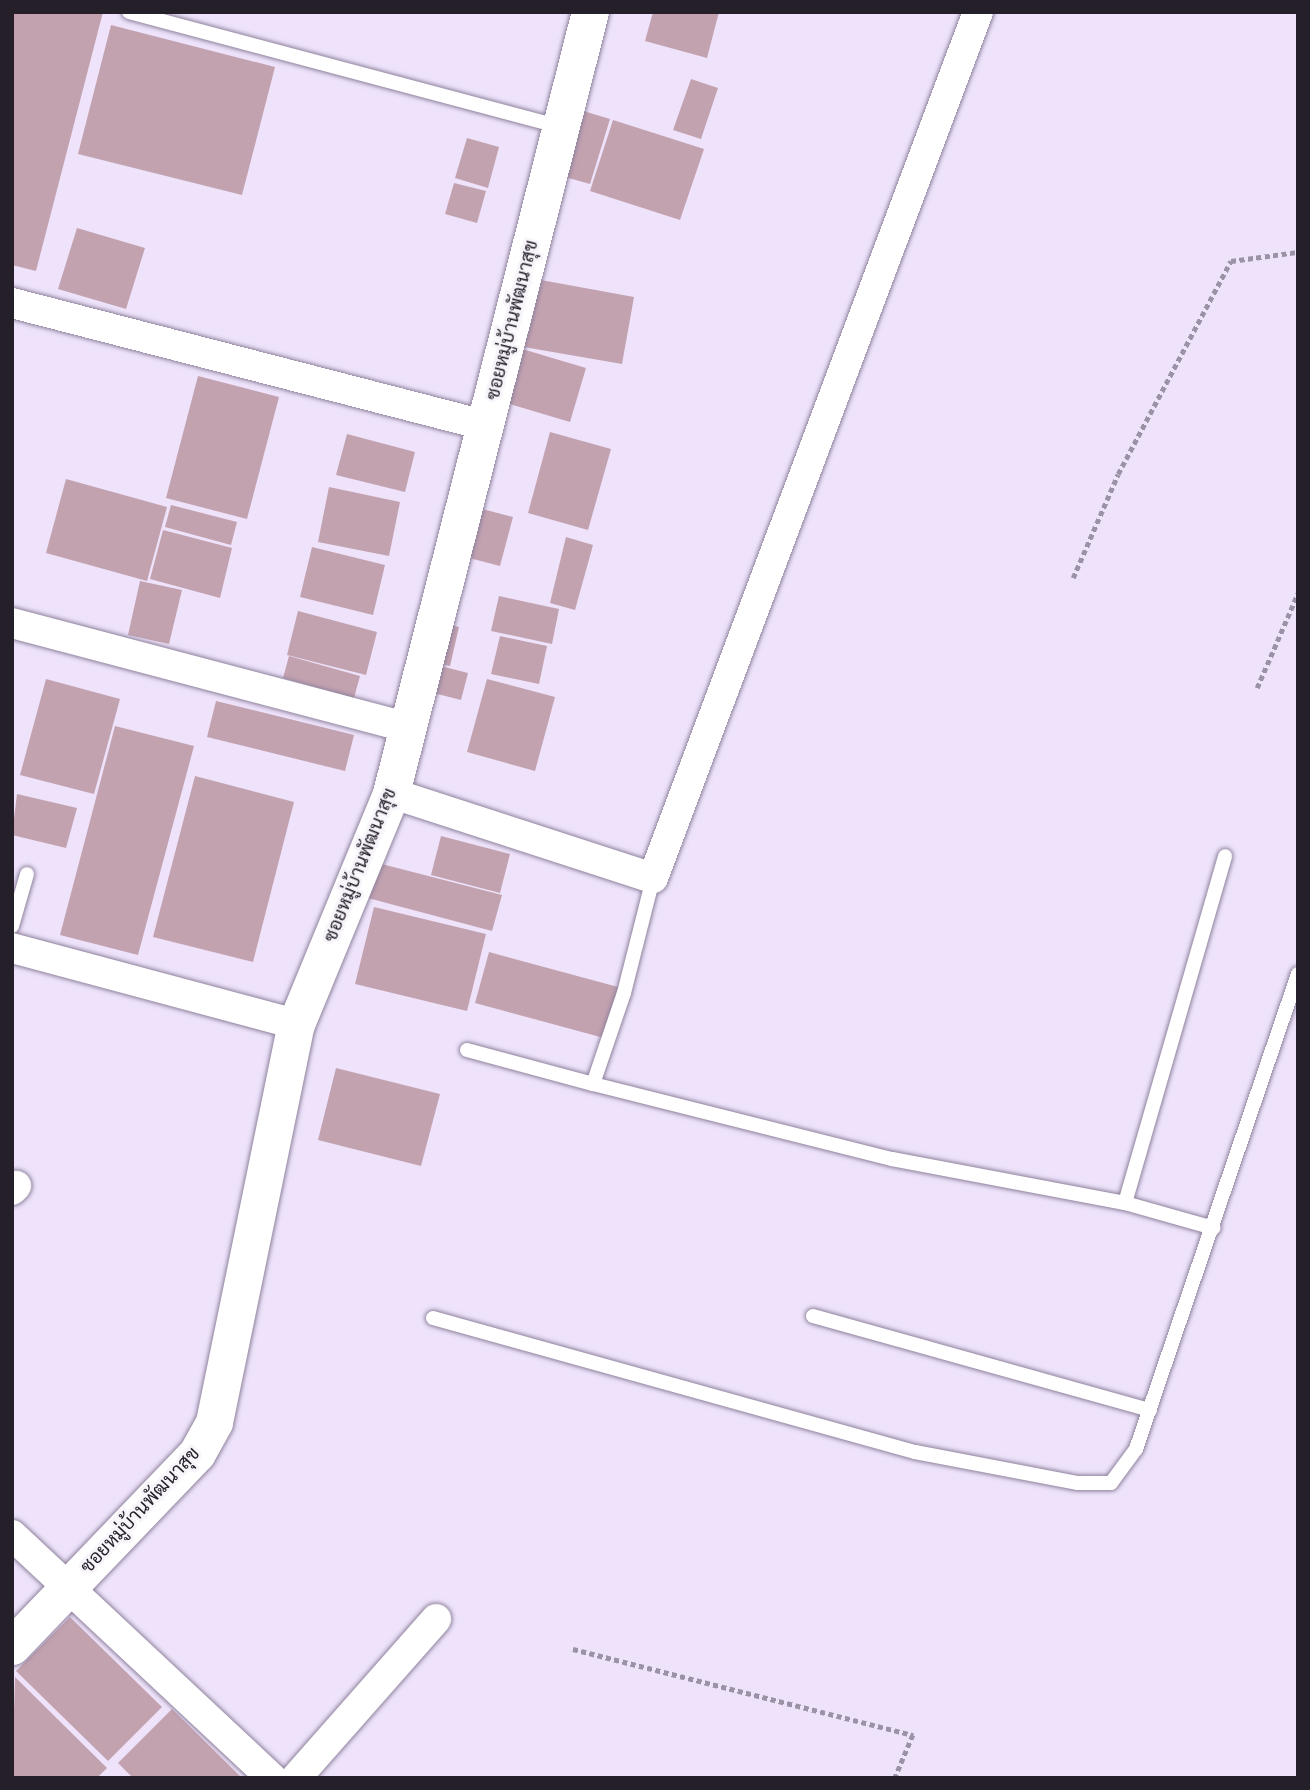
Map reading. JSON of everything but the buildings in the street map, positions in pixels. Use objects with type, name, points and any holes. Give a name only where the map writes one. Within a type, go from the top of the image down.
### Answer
[{"type":"street","name":"ซอยหมู่บ้านพัฒนาสุข","points":[[12,1646],[197,1453],[214,1422],[296,1024],[391,793],[590,12]]},
{"type":"street","points":[[391,793],[653,878],[978,12]]},
{"type":"street","points":[[12,303],[485,425]]},
{"type":"street","points":[[12,623],[406,727]]},
{"type":"street","points":[[12,948],[296,1024]]},
{"type":"street","points":[[12,1535],[272,1778]]},
{"type":"street","points":[[296,1778],[436,1619]]},
{"type":"lane","points":[[129,12],[561,127]]},
{"type":"lane","points":[[1125,1203],[1225,856]]},
{"type":"lane","points":[[12,926],[27,874]]},
{"type":"lane","points":[[593,1084],[624,993],[653,878]]},
{"type":"lane","points":[[433,1318],[915,1452],[1077,1483],[1111,1483],[1136,1449],[1214,1228],[1298,974]]},
{"type":"lane","points":[[467,1050],[892,1158],[1125,1203],[1214,1228]]},
{"type":"lane","points":[[813,1316],[1150,1410]]},
{"type":"path","points":[[1073,578],[1118,474],[1231,261],[1298,252]]},
{"type":"path","points":[[1257,688],[1298,593]]},
{"type":"path","points":[[573,1649],[913,1735],[895,1778]]}]
